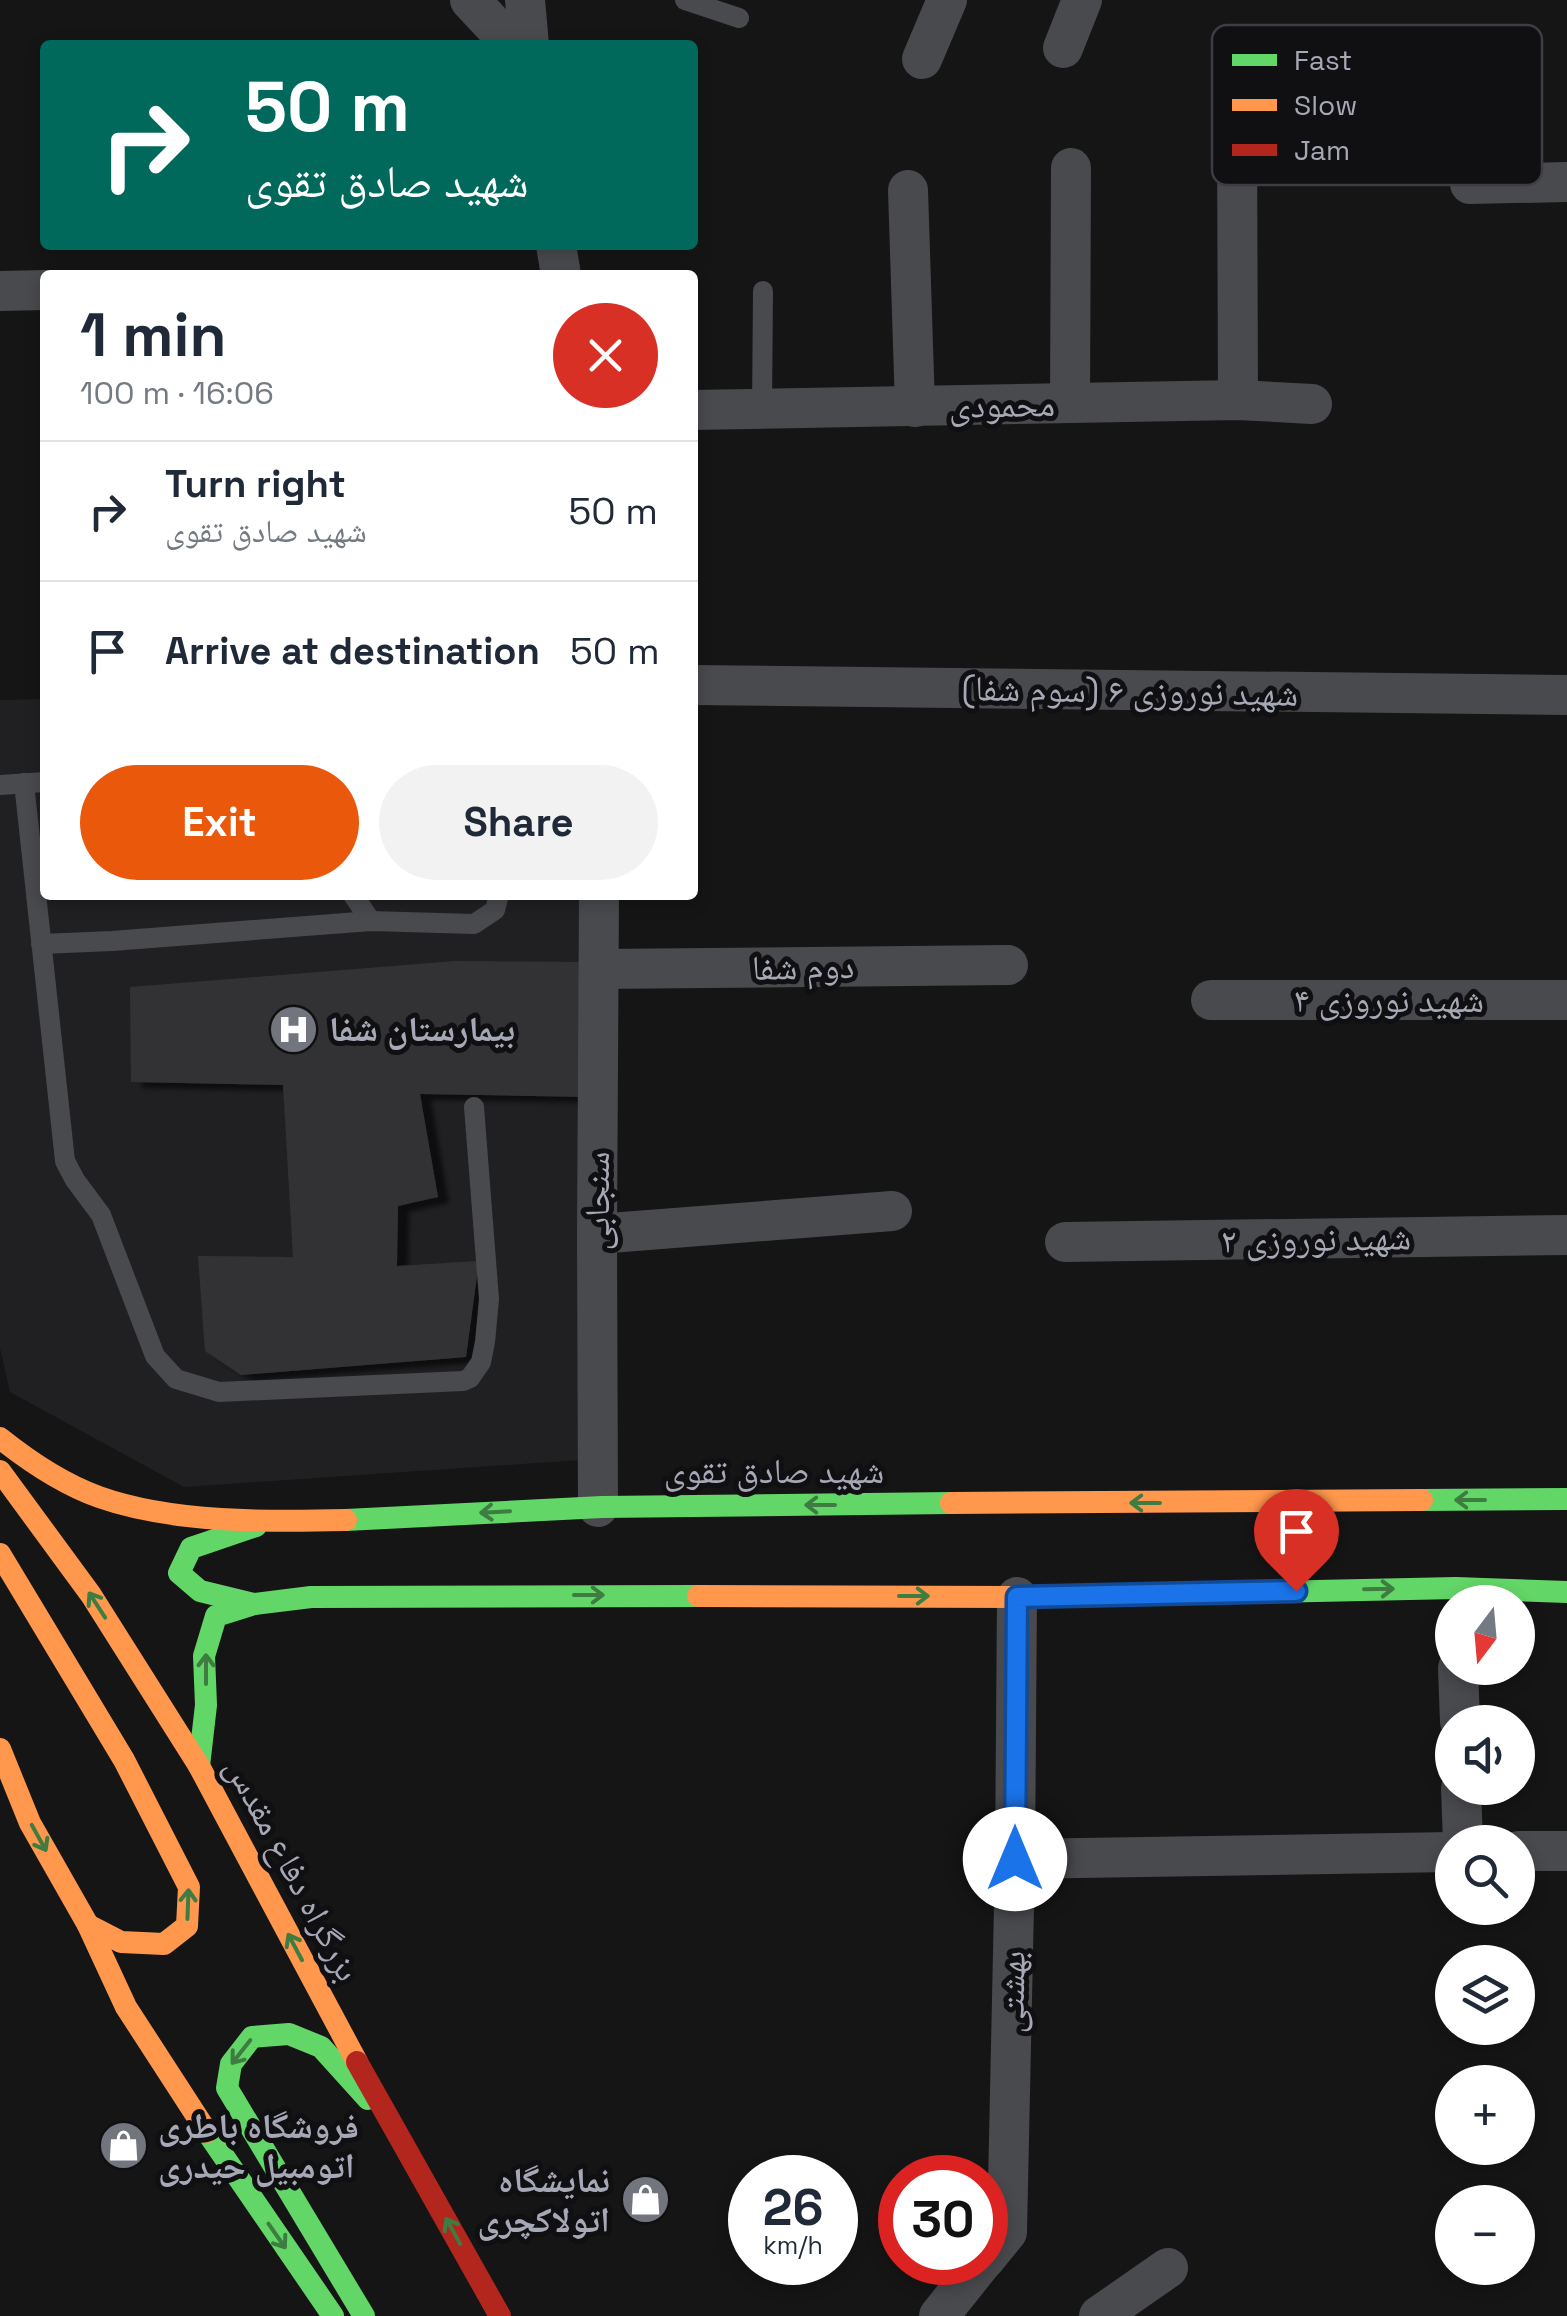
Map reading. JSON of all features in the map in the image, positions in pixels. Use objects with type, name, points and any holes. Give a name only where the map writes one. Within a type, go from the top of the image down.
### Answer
[{"type":"main road","name":"شهید صادق تقوی","points":[[0,1438],[24,1459],[68,1485],[130,1506],[245,1521],[598,1507],[1567,1499]]},
{"type":"main road","name":"بزرگراه دفاع مقدس","points":[[0,1471],[91,1595],[200,1766],[335,2022],[500,2316]]},
{"type":"main road","points":[[254,1604],[200,1591],[179,1574],[192,1548],[273,1521]]},
{"type":"main road","points":[[0,1554],[124,1760],[189,1887],[187,1926],[164,1944],[121,1942],[88,1924]]},
{"type":"main road","points":[[1535,1593],[1567,1592]]},
{"type":"main road","points":[[200,1766],[206,1704],[204,1656],[216,1616],[254,1604],[311,1596],[1435,1595]]},
{"type":"main road","points":[[0,1748],[30,1822],[88,1924],[126,2007],[215,2146],[332,2316]]},
{"type":"main road","points":[[364,2316],[227,2088],[230,2064],[252,2038],[290,2034],[321,2047],[397,2131]]},
{"type":"street","points":[[470,0],[507,40]]},
{"type":"street","points":[[525,0],[529,40]]},
{"type":"street","points":[[922,59],[948,0]]},
{"type":"street","points":[[1063,48],[1082,0]]},
{"type":"street","points":[[1070,403],[1072,168]]},
{"type":"street","points":[[1542,183],[1567,182]]},
{"type":"street","points":[[1237,185],[1238,400]]},
{"type":"street","points":[[908,190],[915,406]]},
{"type":"street","points":[[0,291],[40,290]]},
{"type":"street","name":"محمودی","points":[[698,410],[1238,400],[1312,404]]},
{"type":"street","name":"شهید نوروزی ۶ (سوم شفا)","points":[[698,686],[1567,695]]},
{"type":"street","name":"سنجابی","points":[[598,1507],[599,900]]},
{"type":"street","name":"دوم شفا","points":[[599,969],[1008,964]]},
{"type":"street","name":"شهید نوروزی ۴","points":[[1211,1000],[1567,1000]]},
{"type":"street","points":[[596,1234],[892,1212]]},
{"type":"street","name":"شهید نوروزی ۲","points":[[1066,1242],[1567,1235]]},
{"type":"street","name":"بهشتی","points":[[1008,2185],[1017,1597]]},
{"type":"street","points":[[1535,1851],[1567,1851]]},
{"type":"street","points":[[1015,1859],[1435,1852]]},
{"type":"street","points":[[1099,2316],[1168,2268]]},
{"type":"street","name":"بهشتی","points":[[939,2316],[964,2285]]},
{"type":"lane","points":[[685,0],[739,18]]},
{"type":"lane","points":[[762,409],[763,291]]},
{"type":"lane","points":[[0,785],[34,783],[42,944],[65,1161],[101,1215],[155,1356],[176,1379],[219,1392],[463,1382],[470,1378],[481,1362],[489,1298],[474,1108]]},
{"type":"lane","points":[[356,900],[371,921]]},
{"type":"lane","points":[[42,944],[371,921],[474,924],[495,910],[498,900]]},
{"type":"shaded area","name":"بیمارستان شفا","points":[[40,699],[40,900],[585,900],[596,1459],[184,1487],[10,1392],[0,1348],[0,700]]},
{"type":"building","points":[[456,961],[586,962],[589,1097],[420,1094],[438,1197],[398,1206],[397,1266],[479,1261],[466,1357],[241,1375],[205,1351],[198,1256],[293,1257],[283,1085],[131,1082],[130,987]]},
{"type":"traffic: fast","points":[[1422,1500],[1567,1499]]},
{"type":"traffic: fast","points":[[346,1520],[602,1507],[951,1503]]},
{"type":"traffic: fast","points":[[254,1604],[200,1591],[179,1573],[191,1548],[256,1526]]},
{"type":"traffic: fast","points":[[1034,1597],[1456,1588],[1567,1592]]},
{"type":"traffic: fast","points":[[199,1766],[206,1705],[204,1656],[216,1616],[254,1604],[311,1597],[698,1596]]},
{"type":"traffic: fast","points":[[364,2316],[227,2088],[231,2064],[252,2037],[289,2034],[321,2047],[368,2099]]},
{"type":"traffic: fast","points":[[207,2132],[333,2316]]},
{"type":"traffic: slow","points":[[0,1438],[60,1479],[127,1506],[221,1519],[346,1520]]},
{"type":"traffic: slow","points":[[0,1471],[91,1595],[199,1766],[357,2062]]},
{"type":"traffic: slow","points":[[951,1503],[1422,1500]]},
{"type":"traffic: slow","points":[[0,1554],[124,1760],[189,1887],[187,1926],[164,1944],[121,1942],[88,1925]]},
{"type":"traffic: slow","points":[[698,1596],[1034,1597]]},
{"type":"traffic: slow","points":[[0,1749],[30,1823],[88,1925],[126,2007],[207,2132]]},
{"type":"traffic: jam","points":[[357,2062],[500,2316]]},
{"type":"place","name":"بیمارستان شفا","points":[[294,1029]]},
{"type":"place","name":"فروشگاه باطری اتومبیل حیدری","points":[[123,2146]]},
{"type":"place","name":"نمایشگاه اتولاکچری","points":[[645,2200]]},
{"type":"route","points":[[1015,1859],[1017,1597],[1296,1591]]}]
